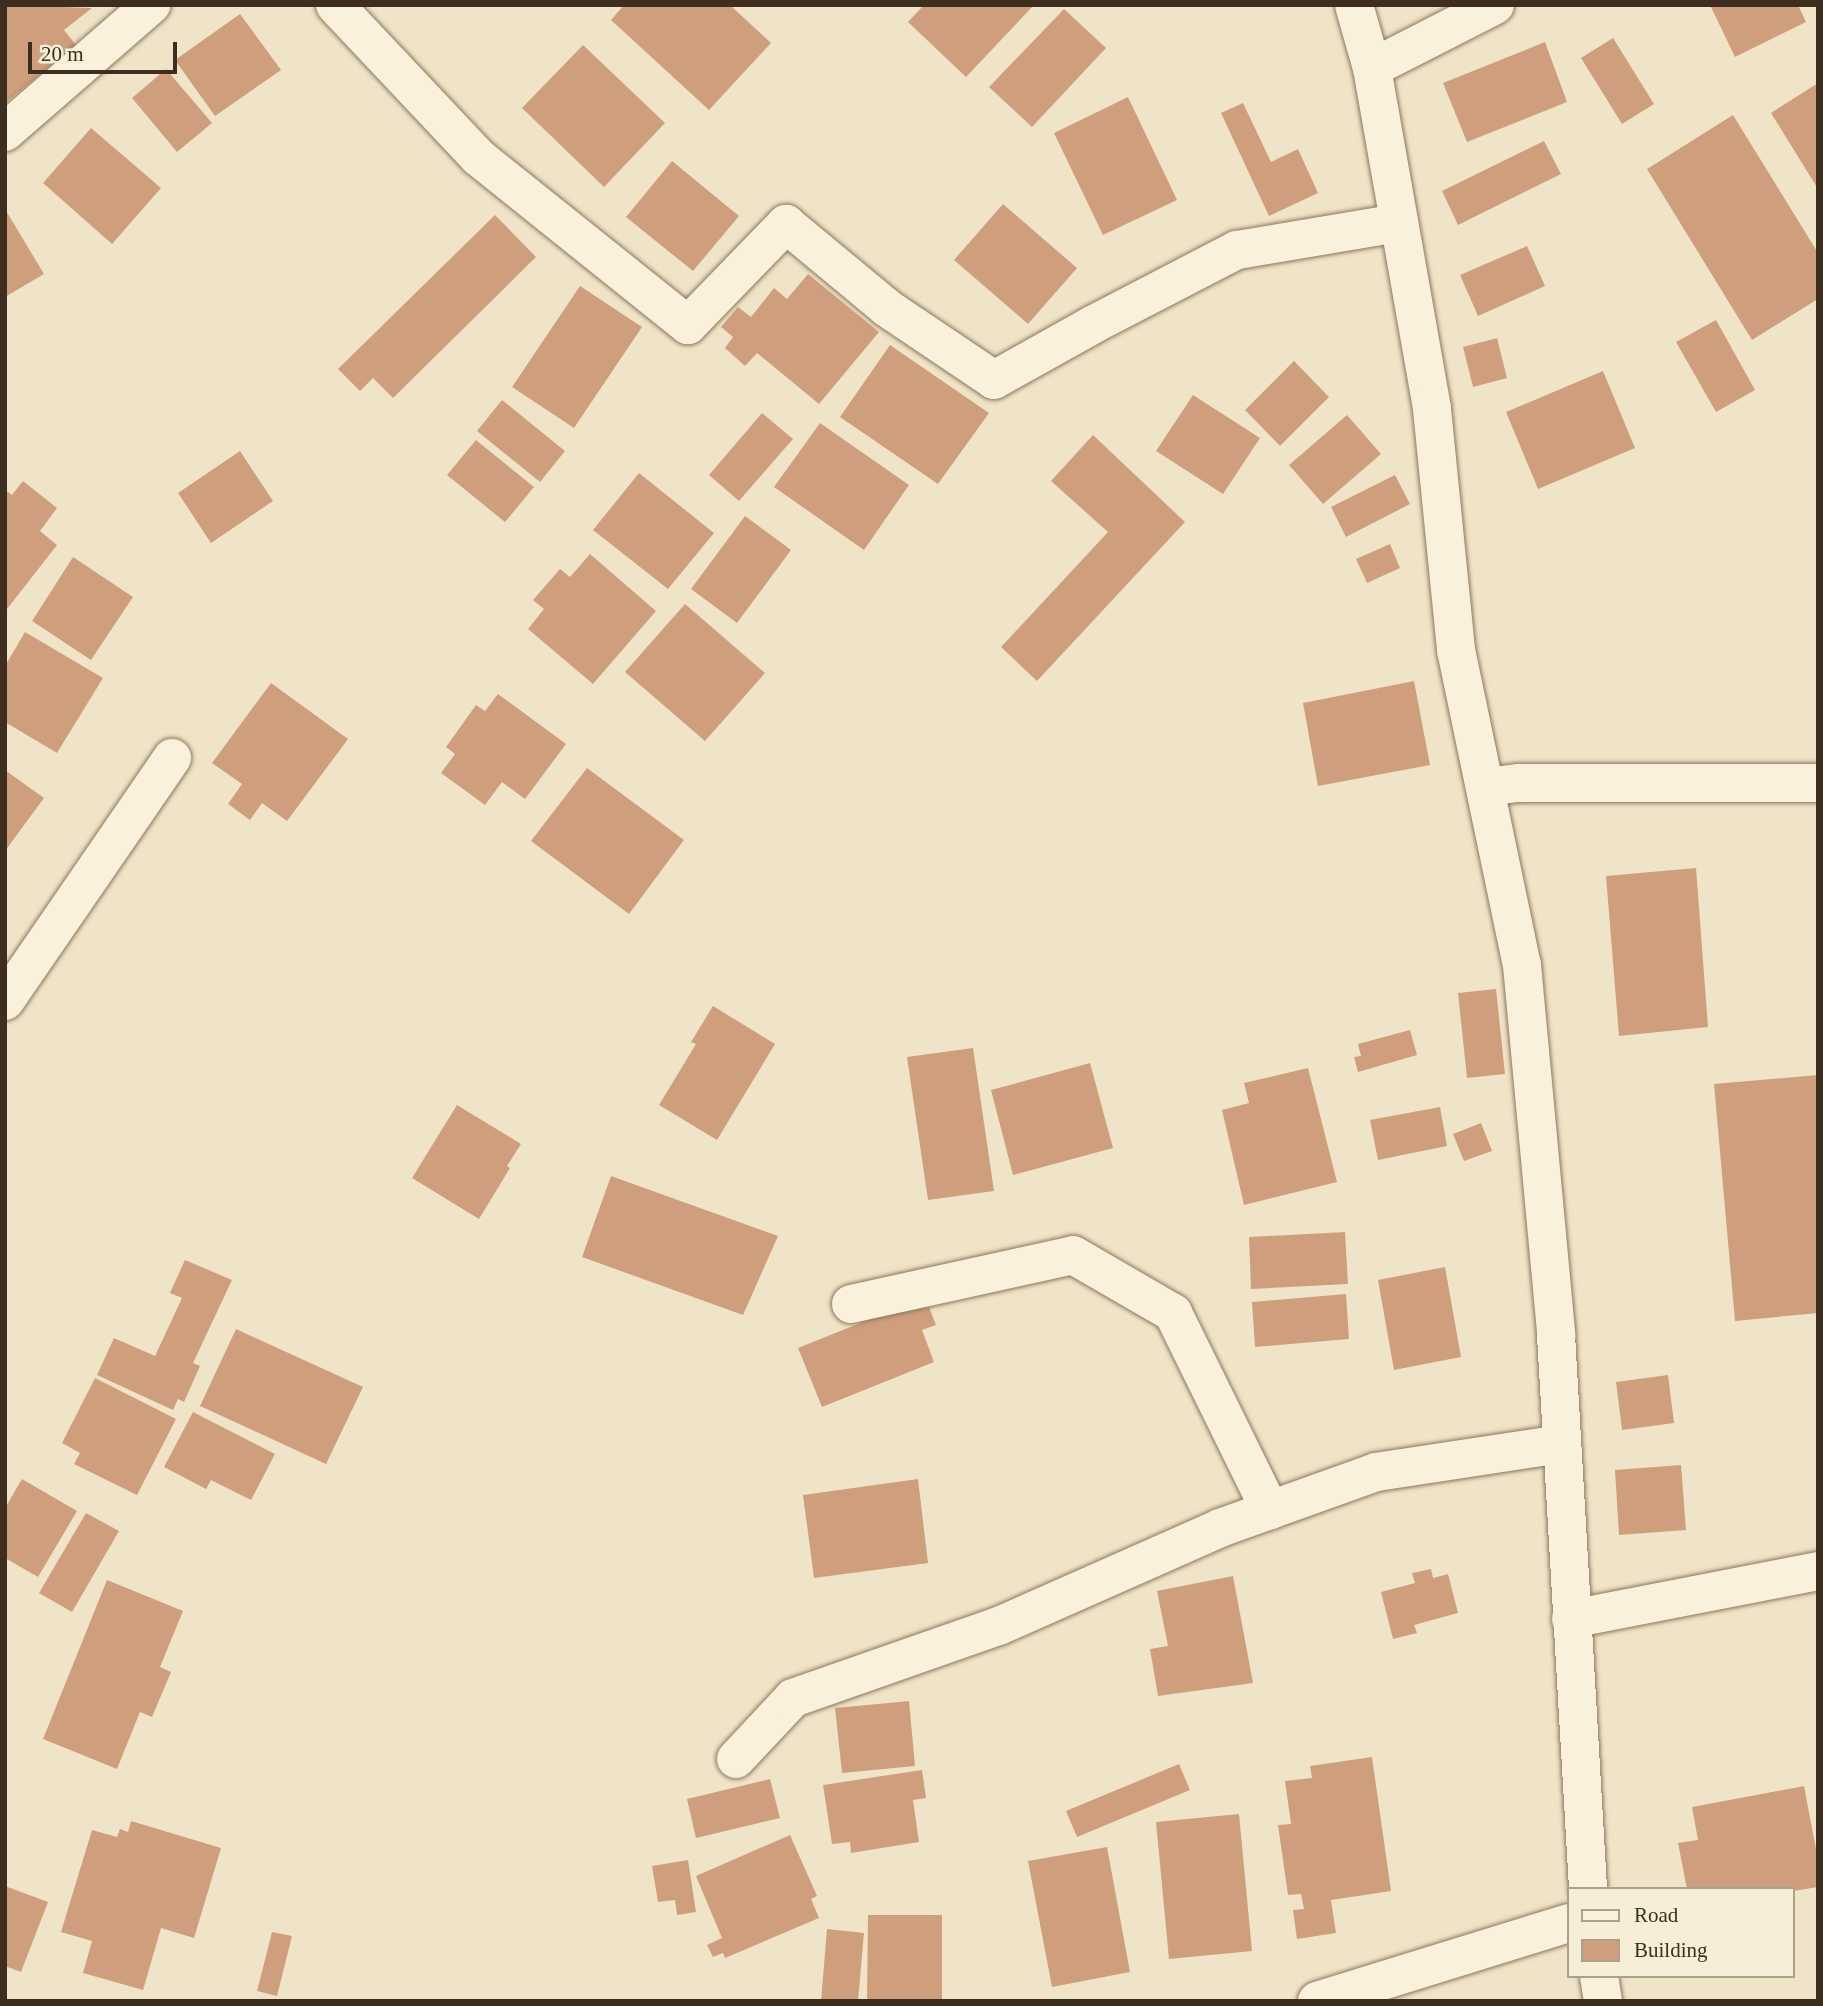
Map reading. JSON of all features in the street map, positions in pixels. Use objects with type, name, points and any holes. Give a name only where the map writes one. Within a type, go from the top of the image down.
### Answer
[{"type":"street","points":[[5,132],[151,5]]},
{"type":"street","points":[[335,5],[478,157],[688,325],[786,224],[887,308],[994,380],[1094,324],[1237,250],[1399,223]]},
{"type":"street","points":[[1372,68],[1495,5]]},
{"type":"street","points":[[1364,9],[1432,409],[1456,650],[1522,965],[1556,1335],[1588,1887]]},
{"type":"street","points":[[5,1001],[172,758]]},
{"type":"street","points":[[1485,786],[1520,783],[1818,783]]},
{"type":"street","points":[[851,1304],[1073,1255],[1173,1313],[1270,1510]]},
{"type":"street","points":[[736,1759],[793,1698],[999,1626],[1220,1528],[1376,1472],[1562,1444]]},
{"type":"street","points":[[1572,1619],[1818,1571]]},
{"type":"street","points":[[1317,2001],[1568,1923]]},
{"type":"street","points":[[1599,1978],[1602,2001]]},
{"type":"building","points":[[5,5],[92,8],[64,30],[76,45],[5,103]]},
{"type":"building","points":[[624,5],[730,5],[771,43],[709,110],[611,20]]},
{"type":"building","points":[[924,5],[1034,5],[966,77],[908,22]]},
{"type":"building","points":[[1710,5],[1798,5],[1806,22],[1735,57]]},
{"type":"building","points":[[1064,9],[1106,48],[1032,127],[989,87]]},
{"type":"building","points":[[240,14],[281,70],[215,116],[175,60]]},
{"type":"building","points":[[1613,38],[1654,104],[1622,124],[1581,58]]},
{"type":"building","points":[[1545,42],[1567,102],[1467,142],[1443,83]]},
{"type":"building","points":[[583,45],[665,123],[604,187],[522,108]]},
{"type":"building","points":[[166,69],[212,123],[177,152],[132,98]]},
{"type":"building","points":[[1818,83],[1818,189],[1771,113]]},
{"type":"building","points":[[1128,97],[1177,200],[1103,235],[1054,133]]},
{"type":"building","points":[[1243,103],[1271,162],[1298,149],[1318,193],[1269,216],[1221,113]]},
{"type":"building","points":[[1733,115],[1818,253],[1818,299],[1752,340],[1647,169]]},
{"type":"building","points":[[91,128],[161,188],[112,244],[43,183]]},
{"type":"building","points":[[1544,141],[1561,174],[1458,225],[1442,191]]},
{"type":"building","points":[[672,161],[739,216],[693,271],[626,217]]},
{"type":"building","points":[[1003,204],[1077,268],[1028,324],[954,260]]},
{"type":"building","points":[[5,209],[44,274],[5,297]]},
{"type":"building","points":[[495,215],[536,257],[393,398],[373,378],[360,391],[338,369]]},
{"type":"building","points":[[1527,246],[1545,286],[1478,316],[1460,275]]},
{"type":"building","points":[[808,274],[879,332],[819,404],[757,353],[745,366],[725,348],[733,337],[721,327],[738,307],[751,317],[774,288],[787,299]]},
{"type":"building","points":[[580,286],[642,327],[574,428],[512,387]]},
{"type":"building","points":[[1716,320],[1755,390],[1716,412],[1676,342]]},
{"type":"building","points":[[1497,338],[1507,378],[1473,387],[1463,347]]},
{"type":"building","points":[[890,345],[989,413],[938,484],[840,417]]},
{"type":"building","points":[[1294,361],[1329,397],[1280,446],[1245,410]]},
{"type":"building","points":[[1603,371],[1635,448],[1538,489],[1506,412]]},
{"type":"building","points":[[1193,395],[1260,438],[1223,494],[1156,451]]},
{"type":"building","points":[[502,400],[565,451],[540,482],[477,431]]},
{"type":"building","points":[[762,413],[793,439],[739,501],[709,475]]},
{"type":"building","points":[[1347,415],[1381,454],[1323,504],[1289,465]]},
{"type":"building","points":[[820,423],[909,485],[864,550],[774,487]]},
{"type":"building","points":[[1093,435],[1185,522],[1037,681],[1001,647],[1108,532],[1051,481]]},
{"type":"building","points":[[476,440],[534,487],[505,522],[447,475]]},
{"type":"building","points":[[240,451],[273,501],[211,543],[178,493]]},
{"type":"building","points":[[639,473],[714,533],[668,589],[593,530]]},
{"type":"building","points":[[1395,475],[1410,504],[1346,537],[1331,507]]},
{"type":"building","points":[[23,481],[57,508],[40,531],[57,545],[7,609],[5,490],[12,495]]},
{"type":"building","points":[[745,516],[791,550],[737,623],[691,589]]},
{"type":"building","points":[[1390,544],[1400,568],[1367,583],[1356,559]]},
{"type":"building","points":[[590,554],[656,611],[593,684],[528,629],[544,609],[533,600],[560,569],[570,577]]},
{"type":"building","points":[[73,557],[133,597],[91,660],[32,621]]},
{"type":"building","points":[[685,604],[765,673],[705,741],[625,672]]},
{"type":"building","points":[[25,632],[103,678],[57,753],[5,722],[5,666]]},
{"type":"building","points":[[1414,681],[1430,765],[1318,786],[1303,703]]},
{"type":"building","points":[[271,683],[348,739],[287,821],[262,803],[250,820],[228,804],[242,784],[212,763]]},
{"type":"building","points":[[498,694],[566,744],[525,799],[502,782],[485,805],[441,773],[455,754],[446,747],[476,705],[485,711]]},
{"type":"building","points":[[587,768],[684,840],[629,914],[531,841]]},
{"type":"building","points":[[5,770],[44,798],[5,851]]},
{"type":"building","points":[[1696,868],[1708,1027],[1619,1036],[1606,876]]},
{"type":"building","points":[[1496,989],[1505,1074],[1467,1078],[1458,993]]},
{"type":"building","points":[[713,1006],[775,1044],[717,1140],[659,1105],[696,1044],[691,1042]]},
{"type":"building","points":[[1410,1030],[1417,1055],[1358,1072],[1354,1057],[1361,1056],[1358,1044]]},
{"type":"building","points":[[973,1048],[994,1191],[928,1200],[907,1057]]},
{"type":"building","points":[[1090,1063],[1113,1148],[1013,1175],[991,1090]]},
{"type":"building","points":[[1308,1068],[1337,1182],[1244,1205],[1222,1110],[1249,1103],[1244,1083]]},
{"type":"building","points":[[1818,1075],[1818,1313],[1735,1321],[1714,1084]]},
{"type":"building","points":[[457,1105],[521,1144],[507,1166],[510,1168],[479,1219],[412,1178]]},
{"type":"building","points":[[1440,1107],[1447,1146],[1378,1160],[1370,1120]]},
{"type":"building","points":[[1481,1123],[1492,1151],[1464,1161],[1453,1134]]},
{"type":"building","points":[[611,1176],[778,1236],[743,1315],[582,1257]]},
{"type":"building","points":[[1345,1232],[1348,1284],[1251,1289],[1249,1237]]},
{"type":"building","points":[[185,1260],[232,1280],[193,1363],[200,1366],[184,1402],[178,1399],[173,1410],[97,1375],[114,1338],[155,1356],[182,1298],[170,1293]]},
{"type":"building","points":[[1445,1267],[1461,1357],[1394,1370],[1378,1280]]},
{"type":"building","points":[[1346,1294],[1349,1339],[1255,1347],[1252,1302]]},
{"type":"building","points":[[925,1297],[936,1325],[922,1330],[934,1362],[822,1407],[798,1348]]},
{"type":"building","points":[[236,1329],[363,1387],[326,1464],[200,1406]]},
{"type":"building","points":[[1668,1375],[1674,1423],[1622,1430],[1616,1382]]},
{"type":"building","points":[[95,1378],[176,1419],[137,1495],[74,1464],[80,1453],[62,1443]]},
{"type":"building","points":[[193,1412],[275,1454],[251,1500],[211,1480],[206,1489],[164,1467]]},
{"type":"building","points":[[1681,1465],[1686,1530],[1619,1535],[1615,1470]]},
{"type":"building","points":[[22,1479],[77,1511],[38,1577],[5,1558],[5,1508]]},
{"type":"building","points":[[918,1479],[928,1563],[814,1578],[803,1495]]},
{"type":"building","points":[[86,1513],[119,1531],[72,1612],[39,1593]]},
{"type":"building","points":[[1431,1569],[1433,1578],[1448,1574],[1458,1613],[1414,1625],[1417,1633],[1393,1639],[1381,1592],[1415,1583],[1412,1573]]},
{"type":"building","points":[[1233,1576],[1253,1683],[1158,1696],[1150,1649],[1168,1646],[1157,1591]]},
{"type":"building","points":[[107,1580],[183,1611],[160,1667],[171,1672],[152,1717],[140,1712],[117,1769],[43,1739]]},
{"type":"building","points":[[909,1701],[915,1766],[842,1773],[835,1708]]},
{"type":"building","points":[[1372,1757],[1391,1891],[1331,1900],[1336,1933],[1297,1939],[1293,1910],[1304,1909],[1301,1894],[1288,1895],[1278,1825],[1291,1824],[1285,1781],[1312,1778],[1310,1766]]},
{"type":"building","points":[[1179,1764],[1190,1790],[1077,1837],[1066,1811]]},
{"type":"building","points":[[922,1770],[926,1798],[913,1800],[919,1842],[851,1853],[850,1842],[832,1844],[823,1785]]},
{"type":"building","points":[[770,1779],[780,1818],[696,1838],[687,1799]]},
{"type":"building","points":[[1804,1786],[1818,1860],[1818,1887],[1795,1891],[1795,1887],[1687,1887],[1678,1843],[1698,1840],[1692,1807]]},
{"type":"building","points":[[1239,1814],[1252,1951],[1169,1959],[1156,1822]]},
{"type":"building","points":[[131,1821],[221,1848],[194,1938],[161,1928],[143,1990],[83,1973],[92,1941],[61,1932],[92,1830],[117,1837],[120,1829],[128,1832]]},
{"type":"building","points":[[790,1835],[817,1896],[811,1899],[819,1918],[725,1958],[723,1953],[713,1957],[707,1945],[722,1938],[696,1876]]},
{"type":"building","points":[[1107,1847],[1130,1972],[1052,1987],[1028,1861]]},
{"type":"building","points":[[688,1860],[696,1912],[677,1915],[675,1900],[658,1902],[652,1866]]},
{"type":"building","points":[[5,1886],[48,1902],[21,1972],[5,1966]]},
{"type":"building","points":[[868,1915],[942,1915],[942,2001],[867,2001]]},
{"type":"building","points":[[827,1929],[864,1933],[858,2001],[821,2001]]},
{"type":"building","points":[[272,1932],[292,1936],[277,1996],[257,1991]]}]
